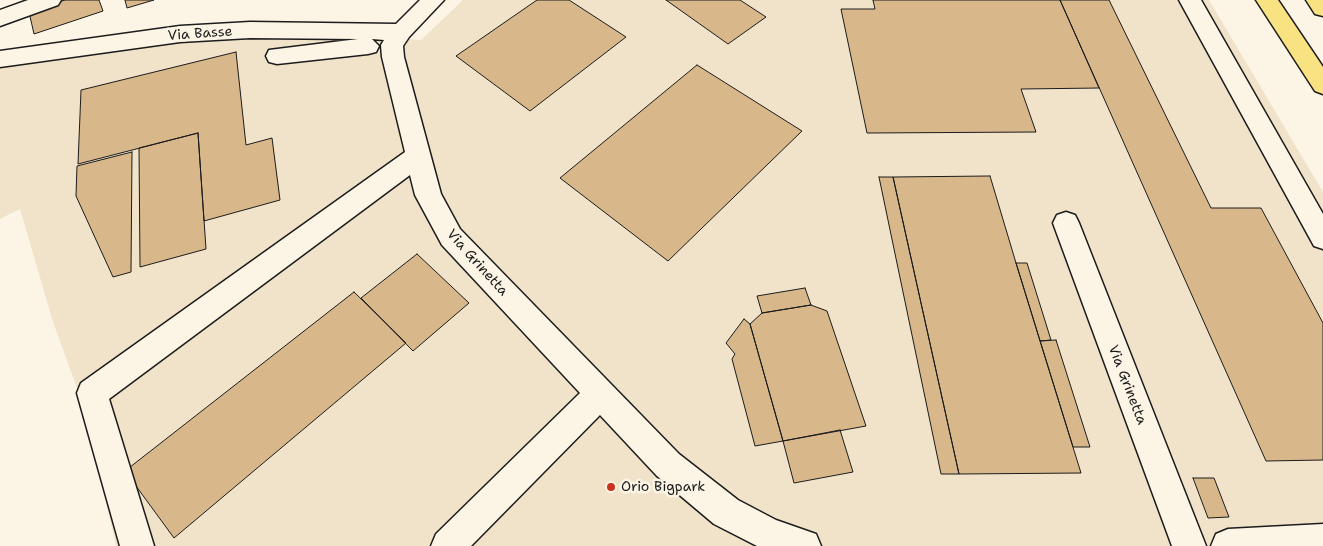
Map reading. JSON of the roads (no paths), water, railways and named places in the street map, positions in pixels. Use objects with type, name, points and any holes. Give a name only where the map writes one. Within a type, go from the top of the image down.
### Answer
[{"type":"highway","points":[[1267,0],[1323,85]]},
{"type":"highway","points":[[1317,0],[1323,9]]},
{"type":"street","points":[[0,18],[50,0]]},
{"type":"street","points":[[277,56],[341,48],[396,38],[433,0]]},
{"type":"street","points":[[1190,0],[1323,238]]},
{"type":"street","name":"Via Basse","points":[[0,59],[180,34],[250,30],[396,38]]},
{"type":"street","name":"Via Grinetta","points":[[396,38],[393,57],[428,195],[451,237],[668,465],[726,512],[770,535],[804,546]]},
{"type":"street","points":[[137,546],[92,393],[419,155]]},
{"type":"street","name":"Via Grinetta","points":[[1066,223],[1189,546]]},
{"type":"street","points":[[448,546],[600,394]]},
{"type":"street","points":[[1228,546],[1323,541]]},
{"type":"place","name":"Orio Bigpark","points":[[611,487]]}]
